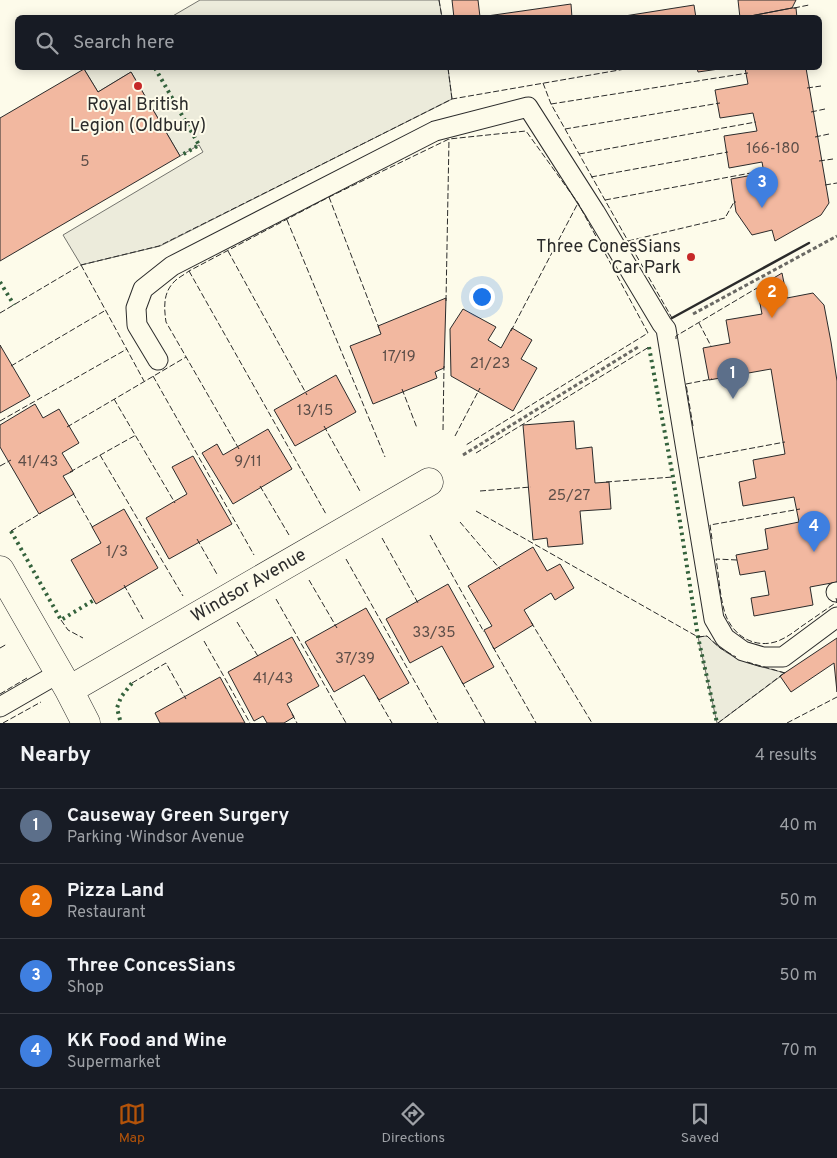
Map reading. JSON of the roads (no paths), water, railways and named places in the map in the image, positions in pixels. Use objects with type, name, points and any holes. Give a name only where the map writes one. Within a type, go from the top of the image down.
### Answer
[{"type":"street","name":"Windsor Avenue","points":[[64,682],[429,482]]},
{"type":"street","points":[[0,570],[86,723]]},
{"type":"lane","points":[[158,360],[137,325],[136,308],[143,289],[172,266],[435,131],[528,107],[666,329],[714,619],[725,638],[743,651],[764,657],[783,657],[837,617]]},
{"type":"lane","points":[[0,707],[64,682]]},
{"type":"place","name":"Royal British Legion (Oldbury)","points":[[138,86]]},
{"type":"place","name":"Three ConcesSians","points":[[762,208]]},
{"type":"place","name":"Three ConesSians Car Park","points":[[691,257]]},
{"type":"place","name":"Pizza Land","points":[[772,318]]},
{"type":"place","name":"Causeway Green Surgery","points":[[733,399]]},
{"type":"place","name":"KK Food and Wine","points":[[814,552]]}]
